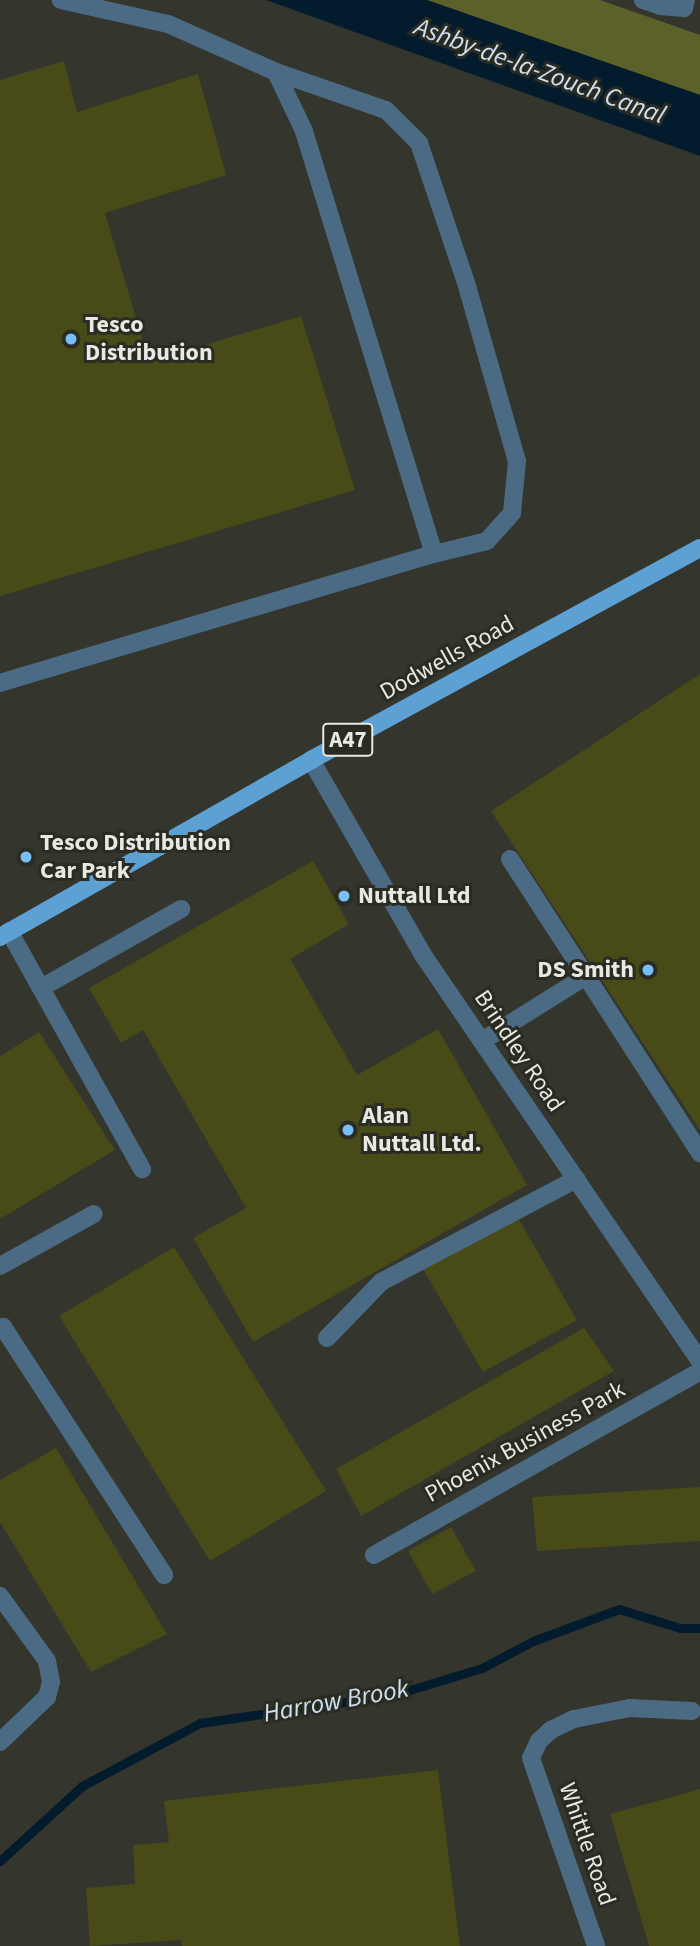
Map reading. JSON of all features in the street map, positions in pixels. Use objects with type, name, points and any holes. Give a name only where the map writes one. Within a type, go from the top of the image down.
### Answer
[{"type":"main road","name":"Dodwells Road","points":[[5,934],[311,760],[700,548]]},
{"type":"street","points":[[0,683],[434,554],[487,541],[512,513],[516,461],[467,286],[419,144],[386,110],[276,72],[168,24],[61,0]]},
{"type":"street","points":[[643,0],[660,6],[684,8],[686,0]]},
{"type":"street","points":[[276,72],[304,131],[434,554]]},
{"type":"street","name":"Brindley Road","points":[[311,760],[423,955],[700,1361]]},
{"type":"street","points":[[510,859],[700,1153]]},
{"type":"street","points":[[41,988],[181,909]]},
{"type":"street","points":[[5,934],[41,988],[142,1169]]},
{"type":"street","points":[[482,1041],[586,976]]},
{"type":"street","points":[[327,1338],[381,1282],[576,1179]]},
{"type":"street","points":[[0,1266],[94,1214]]},
{"type":"street","points":[[0,1329],[3,1327],[164,1575]]},
{"type":"street","name":"Phoenix Business Park","points":[[374,1555],[700,1371]]},
{"type":"street","points":[[0,1597],[47,1661],[51,1682],[47,1697],[0,1742]]},
{"type":"street","name":"Whittle Road","points":[[596,1946],[531,1758],[539,1741],[551,1730],[574,1718],[630,1708],[692,1710]]},
{"type":"green space","points":[[427,0],[600,0],[700,35],[700,95]]},
{"type":"water","name":"Ashby-de-la-Zouch Canal","points":[[266,0],[427,0],[700,95],[700,156]]},
{"type":"building","name":"Tesco Distribution","points":[[64,61],[77,112],[198,74],[226,175],[105,213],[149,362],[301,316],[355,490],[0,596],[0,80]]},
{"type":"building","name":"DS Smith","points":[[700,674],[700,1130],[491,811]]},
{"type":"building","name":"Alan Nuttall Ltd.","points":[[313,861],[349,924],[290,959],[357,1075],[438,1029],[527,1185],[253,1342],[193,1238],[246,1208],[143,1030],[121,1043],[89,988]]},
{"type":"building","name":"Nuttall Ltd","points":[[348,889],[352,899],[341,904],[337,894]]},
{"type":"building","points":[[39,1032],[115,1150],[0,1219],[0,1056]]},
{"type":"building","points":[[518,1218],[577,1320],[483,1372],[423,1269]]},
{"type":"building","points":[[174,1247],[326,1491],[210,1561],[59,1316]]},
{"type":"building","points":[[584,1328],[614,1371],[361,1516],[336,1469]]},
{"type":"building","points":[[56,1448],[167,1634],[91,1672],[0,1522],[0,1480]]},
{"type":"building","points":[[700,1487],[700,1541],[537,1551],[532,1497]]},
{"type":"building","points":[[451,1527],[476,1571],[432,1594],[408,1551]]},
{"type":"building","points":[[438,1770],[460,1946],[182,1946],[181,1940],[90,1946],[86,1888],[135,1884],[133,1845],[169,1842],[164,1801]]},
{"type":"building","points":[[700,1789],[700,1946],[649,1946],[610,1814]]},
{"type":"waterway","name":"Harrow Brook","points":[[0,1861],[82,1786],[200,1723],[393,1695],[482,1668],[533,1641],[619,1609],[680,1628],[700,1628]]},
{"type":"place","name":"Tesco Distribution","points":[[71,339]]},
{"type":"place","name":"Tesco Distribution Car Park","points":[[26,857]]},
{"type":"place","name":"Nuttall Ltd","points":[[344,896]]},
{"type":"place","name":"DS Smith","points":[[648,970]]},
{"type":"place","name":"Alan Nuttall Ltd.","points":[[348,1130]]}]
